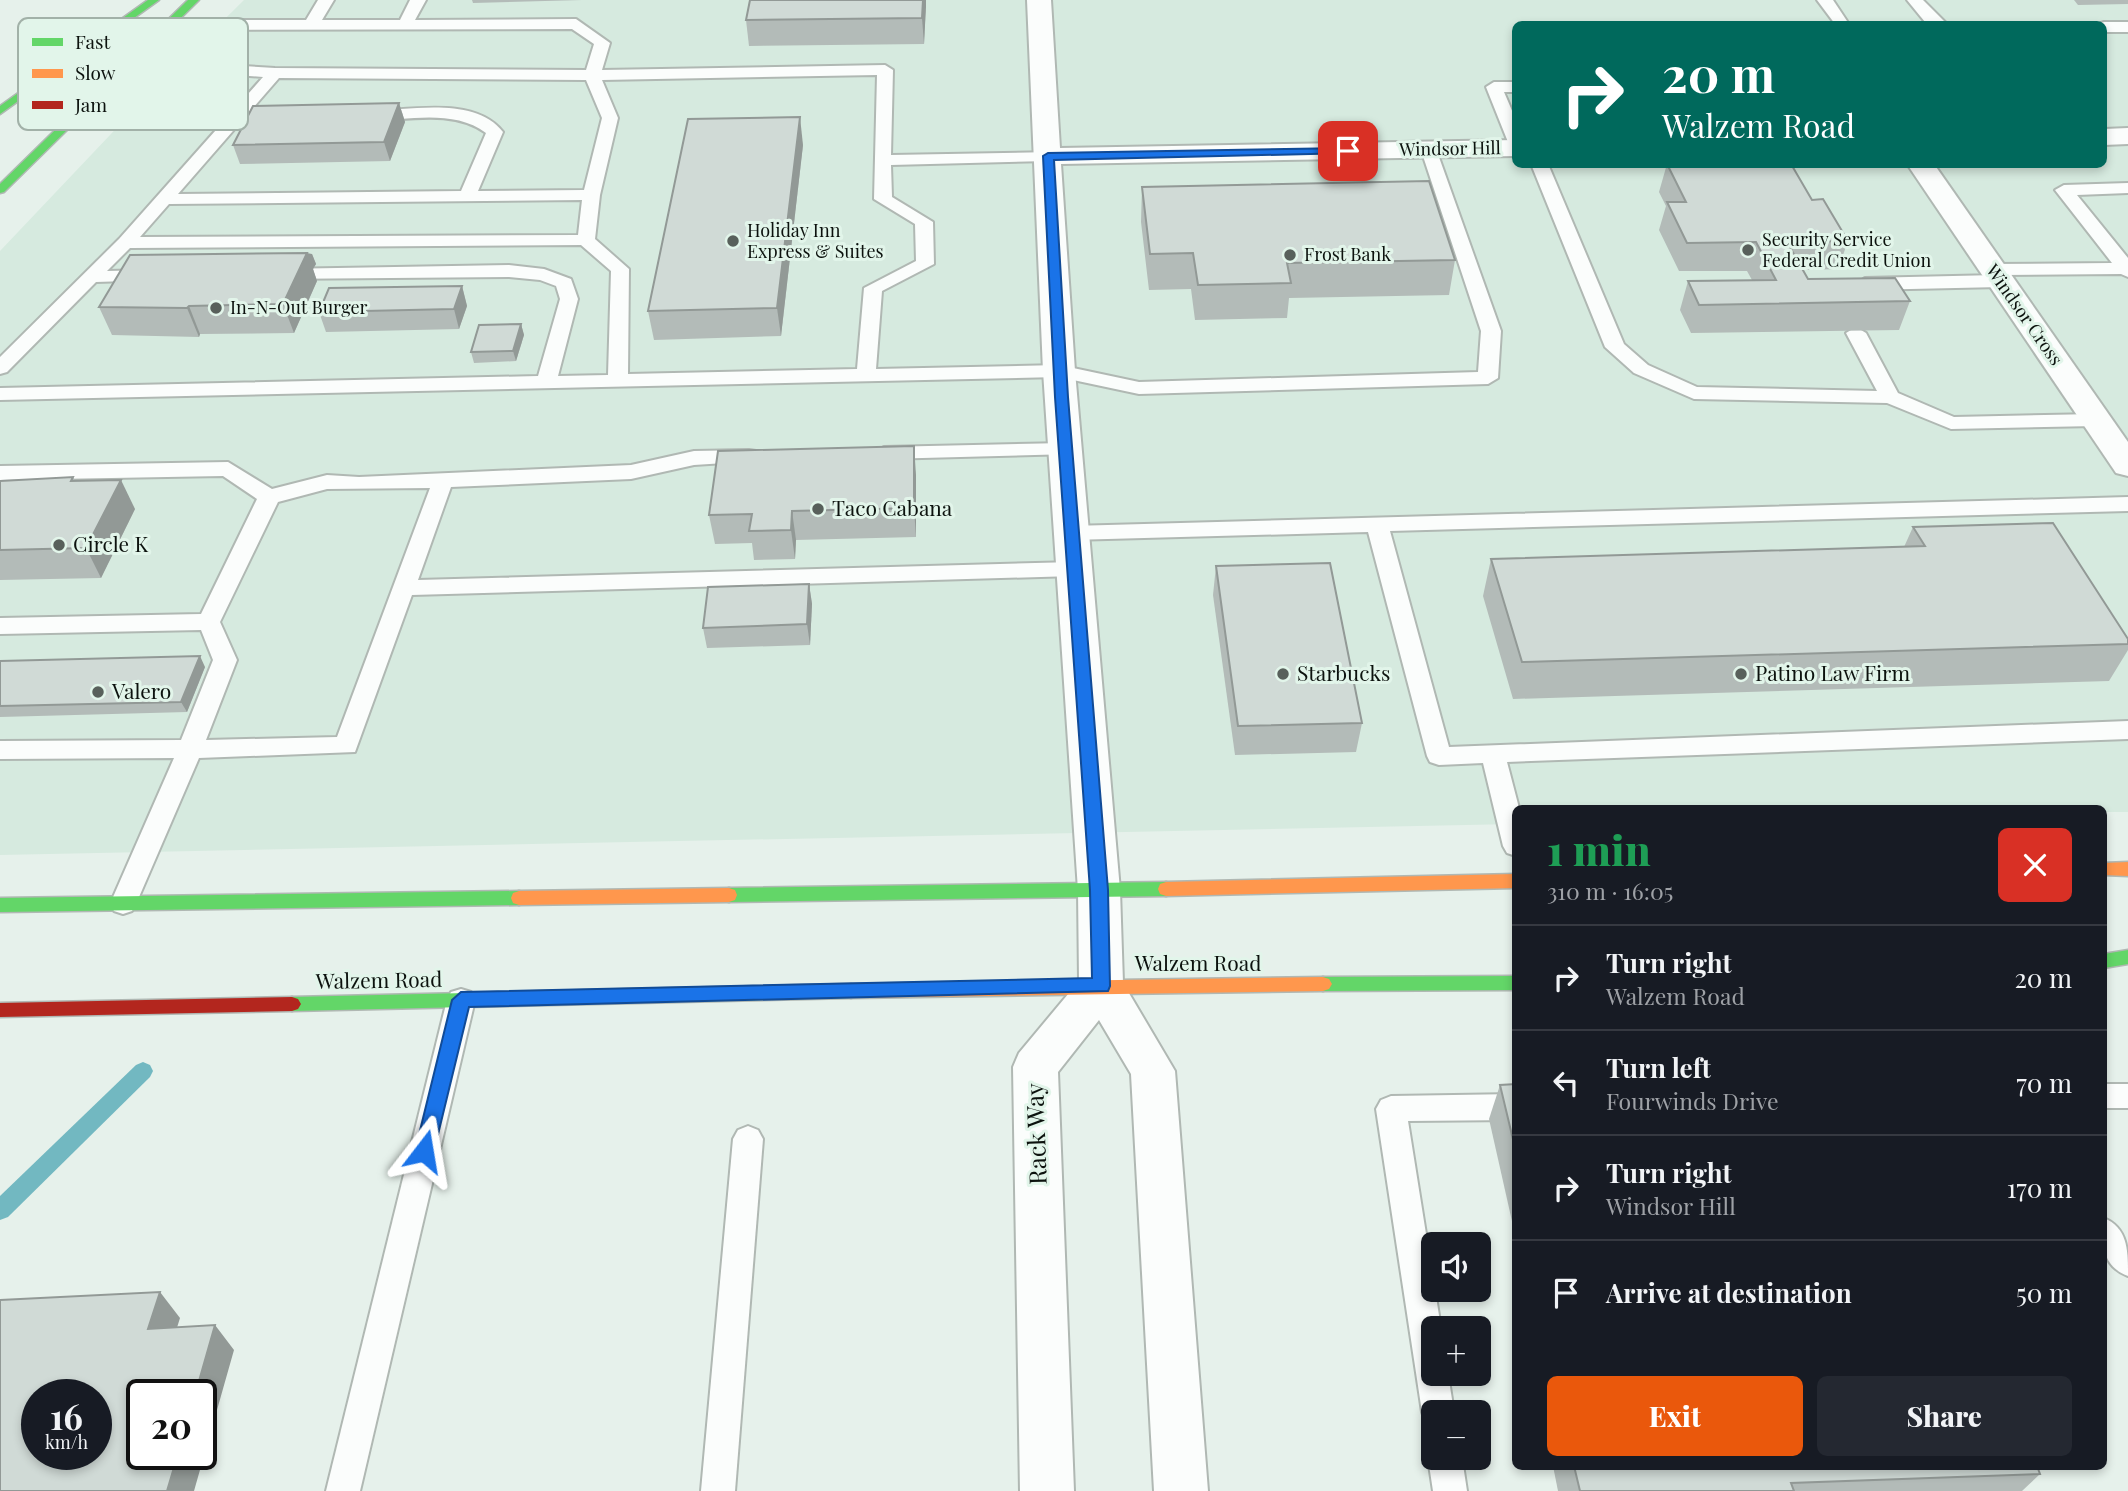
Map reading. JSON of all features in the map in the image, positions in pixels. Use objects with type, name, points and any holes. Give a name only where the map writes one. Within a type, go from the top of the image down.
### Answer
[{"type":"main road","points":[[129,18],[154,0]]},
{"type":"main road","points":[[176,18],[194,0]]},
{"type":"main road","points":[[0,111],[18,98]]},
{"type":"main road","points":[[0,190],[61,130]]},
{"type":"main road","points":[[2107,869],[2128,869]]},
{"type":"main road","points":[[0,905],[1099,890],[1512,881]]},
{"type":"main road","points":[[2107,960],[2128,957]]},
{"type":"main road","name":"Walzem Road","points":[[0,1010],[1101,986],[1512,983]]},
{"type":"street","points":[[1039,0],[1059,371],[1099,890],[1101,986],[1153,1071],[1181,1491]]},
{"type":"street","points":[[2107,137],[2128,136]]},
{"type":"street","name":"Windsor Hill","points":[[1048,156],[1512,148]]},
{"type":"street","name":"Windsor Cross","points":[[1923,168],[2096,421],[2125,457]]},
{"type":"street","name":"Rack Way","points":[[1047,1491],[1035,1067],[1101,986]]},
{"type":"lane","points":[[311,25],[326,0]]},
{"type":"lane","points":[[405,25],[418,0]]},
{"type":"lane","points":[[1825,0],[1840,21]]},
{"type":"lane","points":[[1915,0],[1934,21]]},
{"type":"lane","points":[[248,25],[576,24],[602,43],[592,75],[610,118],[591,195],[586,240]]},
{"type":"lane","points":[[2107,27],[2128,27]]},
{"type":"lane","points":[[248,71],[592,75],[885,70],[883,199],[924,222],[925,264],[873,288],[866,375]]},
{"type":"lane","points":[[248,103],[275,73]]},
{"type":"lane","points":[[1512,87],[1494,87],[1512,132]]},
{"type":"lane","points":[[360,117],[458,115],[487,124],[495,132],[467,197]]},
{"type":"lane","points":[[248,118],[262,118]]},
{"type":"lane","points":[[0,368],[125,243],[223,130]]},
{"type":"lane","points":[[0,394],[1059,371],[1139,388],[1488,378],[1491,331],[1429,149]]},
{"type":"lane","points":[[882,160],[1048,156]]},
{"type":"lane","points":[[1541,168],[1580,257],[1615,347],[1642,369],[1694,393],[1890,397],[1951,423],[2096,421]]},
{"type":"lane","points":[[2127,270],[2064,190],[2128,188]]},
{"type":"lane","points":[[161,199],[591,195]]},
{"type":"lane","points":[[125,243],[586,240],[620,269],[618,380]]},
{"type":"lane","points":[[1852,284],[2127,270]]},
{"type":"lane","points":[[258,275],[509,271],[544,275],[564,283],[569,299],[546,382]]},
{"type":"lane","points":[[91,277],[175,276]]},
{"type":"lane","points":[[1856,333],[1890,397]]},
{"type":"lane","points":[[859,453],[1065,449]]},
{"type":"lane","points":[[0,473],[228,469],[269,497],[327,482],[359,484],[631,472],[694,458],[777,456]]},
{"type":"lane","points":[[0,750],[346,746],[443,480]]},
{"type":"lane","points":[[123,904],[225,660],[209,622],[269,497]]},
{"type":"lane","points":[[1071,533],[2128,504]]},
{"type":"lane","points":[[1377,525],[1439,756],[2128,730]]},
{"type":"lane","points":[[403,588],[1074,569]]},
{"type":"lane","points":[[0,626],[209,622]]},
{"type":"lane","points":[[1493,754],[1512,830]]},
{"type":"lane","points":[[343,1491],[461,1000]]},
{"type":"lane","points":[[2107,1096],[2128,1096]]},
{"type":"lane","points":[[1436,1400],[1391,1109],[1512,1107]]},
{"type":"lane","points":[[718,1491],[748,1139]]},
{"type":"lane","points":[[2107,1235],[2128,1262]]},
{"type":"lane","points":[[1447,1470],[1450,1491]]},
{"type":"shaded area","points":[[244,0],[2128,0],[2128,812],[2107,812],[2107,805],[1512,805],[1512,824],[0,855],[0,251],[115,130],[248,130],[248,18],[226,18]]},
{"type":"building","points":[[750,0],[923,0],[922,18],[746,20]]},
{"type":"building","points":[[399,103],[384,142],[233,145],[241,130],[248,130],[248,116],[253,106]]},
{"type":"building","name":"Holiday Inn Express & Suites","points":[[800,117],[777,308],[648,311],[688,119]]},
{"type":"building","points":[[1669,168],[1793,168],[1812,200],[1823,199],[1848,241],[1787,242],[1808,279],[1895,278],[1910,301],[1699,305],[1688,281],[1776,280],[1756,242],[1687,243],[1667,202],[1686,202]]},
{"type":"building","points":[[1429,181],[1455,260],[1287,263],[1291,283],[1198,285],[1193,253],[1150,254],[1142,187]]},
{"type":"building","points":[[307,253],[283,304],[187,308],[99,307],[130,255]]},
{"type":"building","points":[[462,286],[454,309],[319,312],[329,288]]},
{"type":"building","points":[[521,324],[513,351],[471,352],[479,325]]},
{"type":"building","points":[[914,446],[914,508],[792,511],[791,530],[749,531],[752,514],[709,515],[718,451]]},
{"type":"building","points":[[73,477],[71,481],[121,480],[86,548],[0,550],[0,481]]},
{"type":"building","points":[[2053,523],[2128,639],[2128,644],[1522,662],[1491,559],[1925,546],[1913,527]]},
{"type":"building","name":"Starbucks","points":[[1330,563],[1362,723],[1238,726],[1216,566]]},
{"type":"building","points":[[809,584],[807,624],[703,628],[708,587]]},
{"type":"building","name":"Valero","points":[[200,656],[181,702],[0,706],[0,661]]},
{"type":"building","points":[[1512,1084],[1512,1135],[1500,1085]]},
{"type":"building","points":[[160,1292],[148,1329],[215,1325],[200,1379],[126,1379],[126,1470],[173,1470],[167,1491],[0,1491],[0,1300]]},
{"type":"building","points":[[1575,1470],[2038,1470],[2040,1474],[1791,1483],[1794,1491],[1580,1491]]},
{"type":"waterway","points":[[0,1210],[143,1071]]},
{"type":"traffic: fast","points":[[129,18],[154,0]]},
{"type":"traffic: fast","points":[[176,18],[194,0]]},
{"type":"traffic: fast","points":[[0,111],[18,98]]},
{"type":"traffic: fast","points":[[0,190],[61,130]]},
{"type":"traffic: fast","points":[[729,895],[1166,889]]},
{"type":"traffic: fast","points":[[0,905],[519,898]]},
{"type":"traffic: fast","points":[[2107,960],[2128,957]]},
{"type":"traffic: fast","points":[[1323,984],[1512,983]]},
{"type":"traffic: fast","points":[[292,1004],[851,991]]},
{"type":"traffic: slow","points":[[2107,869],[2128,869]]},
{"type":"traffic: slow","points":[[1166,889],[1512,881]]},
{"type":"traffic: slow","points":[[519,898],[729,895]]},
{"type":"traffic: slow","points":[[851,991],[1323,984]]},
{"type":"traffic: jam","points":[[0,1010],[292,1004]]},
{"type":"place","name":"Holiday Inn Express & Suites","points":[[733,241]]},
{"type":"place","name":"Security Service Federal Credit Union","points":[[1748,250]]},
{"type":"place","name":"Frost Bank","points":[[1290,255]]},
{"type":"place","name":"In-N-Out Burger","points":[[216,308]]},
{"type":"place","name":"Taco Cabana","points":[[818,509]]},
{"type":"place","name":"Circle K","points":[[59,545]]},
{"type":"place","name":"Starbucks","points":[[1283,674]]},
{"type":"place","name":"Patino Law Firm","points":[[1741,674]]},
{"type":"place","name":"Valero","points":[[98,692]]},
{"type":"route","points":[[424,1151],[461,1000],[1101,986],[1099,890],[1061,397],[1048,156],[1348,151]]}]
